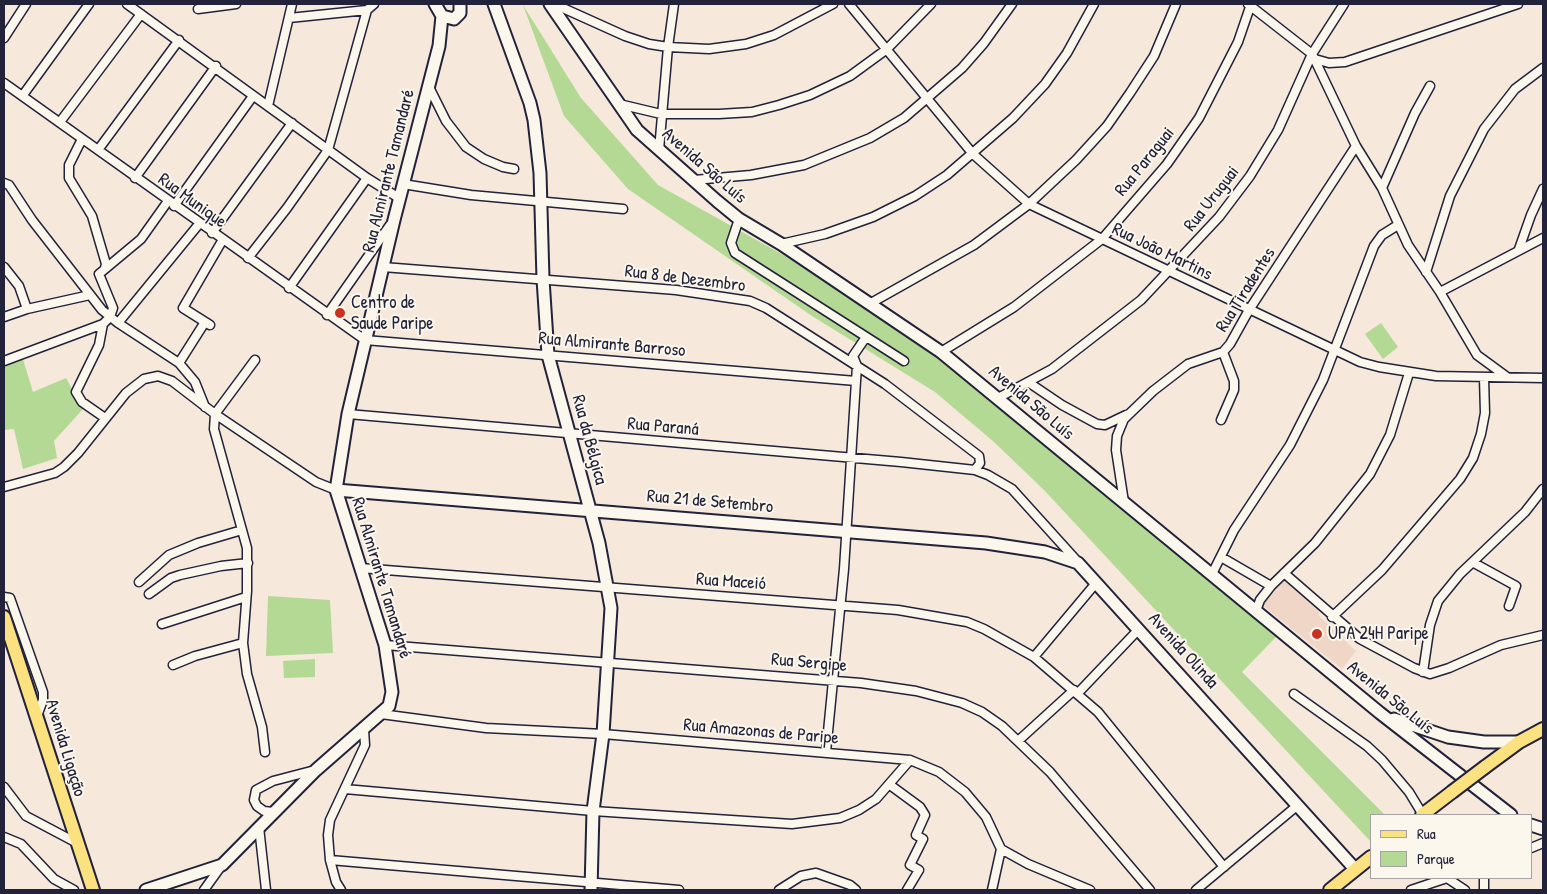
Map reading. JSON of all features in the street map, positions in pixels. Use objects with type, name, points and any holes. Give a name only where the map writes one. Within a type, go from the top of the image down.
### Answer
[{"type":"main road","points":[[435,4],[442,16],[454,18]]},
{"type":"main road","name":"Rua Almirante Tamandaré","points":[[439,46],[454,18],[460,13],[460,4]]},
{"type":"main road","name":"Rua da Bélgica","points":[[494,4],[532,112],[538,140],[548,355],[609,588],[611,608],[609,661],[603,734],[593,811],[590,887]]},
{"type":"main road","name":"Avenida São Luís","points":[[550,4],[617,104],[630,120],[659,150],[739,219],[871,303],[941,352],[1380,713],[1510,814]]},
{"type":"main road","name":"Rua Almirante Tamandaré","points":[[146,890],[222,865],[316,770],[364,730],[389,706],[392,692],[385,644],[336,490],[348,414],[399,198],[439,46],[442,16]]},
{"type":"main road","name":"Rua 21 de Setembro","points":[[336,490],[1017,546],[1045,552],[1078,563]]},
{"type":"main road","name":"Avenida Olinda","points":[[1078,563],[1355,869]]},
{"type":"main road","name":"Avenida Ligação","points":[[4,617],[93,890]]},
{"type":"main road","points":[[1380,713],[1414,728],[1448,737],[1484,742],[1519,742]]},
{"type":"main road","points":[[1424,814],[1519,742],[1543,729]]},
{"type":"main road","points":[[1330,890],[1370,858]]},
{"type":"street","points":[[4,38],[8,24],[26,4]]},
{"type":"street","points":[[23,95],[90,4]]},
{"type":"street","points":[[127,4],[216,66],[253,96],[367,178],[399,198]]},
{"type":"street","points":[[198,9],[236,4]]},
{"type":"street","points":[[268,106],[292,4]]},
{"type":"street","points":[[248,258],[287,208],[328,150],[367,10],[374,4]]},
{"type":"street","points":[[554,4],[574,15],[624,36],[668,47],[708,49],[746,44],[774,35],[833,4]]},
{"type":"street","points":[[659,150],[661,114],[674,4]]},
{"type":"street","name":"Rua João Martins","points":[[849,4],[973,154],[1029,204],[1360,362],[1409,373],[1484,378],[1543,378]]},
{"type":"street","points":[[617,104],[661,114],[752,112],[779,105],[810,95],[850,76],[888,49],[931,4]]},
{"type":"street","points":[[694,180],[750,175],[804,165],[870,138],[904,118],[973,56],[1012,4]]},
{"type":"street","points":[[781,244],[825,234],[873,218],[915,196],[948,175],[1013,118],[1045,84],[1067,53],[1094,4]]},
{"type":"street","points":[[871,303],[974,245],[1029,204],[1076,160],[1107,126],[1154,56],[1176,4]]},
{"type":"street","points":[[1250,4],[1314,57],[1329,63],[1345,62],[1518,4]]},
{"type":"street","name":"Rua Paraguai","points":[[941,352],[1014,307],[1102,239],[1167,164],[1199,118],[1238,42],[1250,4]]},
{"type":"street","name":"Rua Uruguai","points":[[998,398],[1052,369],[1141,300],[1220,217],[1250,176],[1278,130],[1314,57],[1344,4]]},
{"type":"street","points":[[289,18],[367,10]]},
{"type":"street","points":[[60,122],[141,14]]},
{"type":"street","points":[[561,20],[574,15]]},
{"type":"street","points":[[98,150],[179,40]]},
{"type":"street","points":[[1314,57],[1356,146],[1382,188],[1408,245],[1440,292],[1477,355],[1508,377]]},
{"type":"street","points":[[135,178],[216,66]]},
{"type":"street","points":[[1426,272],[1450,196],[1484,129],[1515,89],[1543,68]]},
{"type":"street","name":"Rua Munique","points":[[4,83],[212,234],[365,340]]},
{"type":"street","points":[[428,85],[446,121],[466,147],[484,159],[514,169]]},
{"type":"street","points":[[1382,188],[1415,113],[1430,86]]},
{"type":"street","points":[[4,361],[103,324],[110,317],[113,308],[99,276],[105,268],[128,252],[141,239],[253,96]]},
{"type":"street","points":[[630,120],[644,110]]},
{"type":"street","points":[[212,234],[292,123]]},
{"type":"street","points":[[82,139],[69,165],[69,178],[92,216],[105,268]]},
{"type":"street","name":"Rua Tiradentes","points":[[1124,502],[1116,450],[1117,436],[1129,414],[1188,364],[1223,352],[1230,344],[1249,310],[1356,146]]},
{"type":"street","points":[[289,288],[367,178]]},
{"type":"street","points":[[4,183],[9,185],[32,220],[90,295],[110,317],[179,363],[195,382],[205,407]]},
{"type":"street","points":[[403,184],[471,195],[541,203],[623,209]]},
{"type":"street","points":[[1519,249],[1543,189]]},
{"type":"street","points":[[739,219],[731,243],[735,252],[904,361]]},
{"type":"street","points":[[327,315],[394,220]]},
{"type":"street","points":[[118,323],[199,224]]},
{"type":"street","points":[[1212,574],[1234,530],[1290,445],[1336,352],[1374,246],[1382,234],[1398,224]]},
{"type":"street","points":[[1440,292],[1543,238]]},
{"type":"street","points":[[179,363],[207,324],[183,308],[222,241]]},
{"type":"street","name":"Rua 8 de Dezembro","points":[[383,267],[676,290],[750,301],[766,308],[885,384],[979,456],[980,463],[975,470]]},
{"type":"street","points":[[4,268],[19,286],[27,309]]},
{"type":"street","points":[[4,317],[27,309],[90,295]]},
{"type":"street","points":[[103,324],[99,345],[76,392],[82,402],[105,418]]},
{"type":"street","points":[[826,752],[852,458],[856,381],[856,366],[853,356],[866,337]]},
{"type":"street","name":"Rua Almirante Barroso","points":[[365,340],[856,381]]},
{"type":"street","points":[[1221,420],[1234,390],[1234,381],[1223,352]]},
{"type":"street","points":[[255,360],[215,414],[216,438],[242,530],[248,563],[243,643],[248,674],[262,727],[265,752]]},
{"type":"street","points":[[1256,610],[1260,600],[1271,586],[1315,543],[1370,474],[1390,434],[1409,373]]},
{"type":"street","points":[[4,488],[56,473],[64,467],[78,453],[126,393],[151,376],[172,381],[205,407],[316,482],[336,490]]},
{"type":"street","points":[[1332,617],[1382,570],[1460,479],[1473,458],[1482,434],[1485,413],[1484,378]]},
{"type":"street","points":[[1028,382],[1062,405],[1097,424],[1105,425],[1129,414]]},
{"type":"street","name":"Rua Paraná","points":[[348,414],[975,470]]},
{"type":"street","name":"Avenida Olinda","points":[[975,470],[1012,489],[1078,563]]},
{"type":"street","points":[[1424,672],[1430,625],[1438,601],[1460,574],[1474,563],[1525,512],[1543,489]]},
{"type":"street","points":[[139,582],[169,555],[198,543],[242,530]]},
{"type":"street","points":[[1221,557],[1271,586]]},
{"type":"street","points":[[149,594],[171,578],[180,575],[221,566],[248,563]]},
{"type":"street","points":[[1474,563],[1514,585],[1517,590],[1509,606]]},
{"type":"street","name":"Rua Maceió","points":[[360,568],[898,610],[967,622],[984,629],[1034,657],[1076,691],[1098,712],[1224,867]]},
{"type":"street","points":[[1284,574],[1332,617],[1377,650],[1424,672],[1437,673],[1501,645],[1543,635]]},
{"type":"street","points":[[1034,657],[1096,583]]},
{"type":"street","points":[[162,624],[246,597]]},
{"type":"street","points":[[4,598],[10,598],[43,692],[43,700],[37,716]]},
{"type":"street","points":[[1018,741],[1076,691],[1139,630]]},
{"type":"street","points":[[173,665],[195,656],[243,643]]},
{"type":"street","name":"Rua Sergipe","points":[[385,644],[609,661],[885,686],[962,703],[982,712],[1018,741],[1050,772],[1150,890]]},
{"type":"street","points":[[1294,694],[1366,746],[1382,760],[1409,792],[1422,814]]},
{"type":"street","name":"Rua Amazonas de Paripe","points":[[381,714],[486,728],[603,734],[910,760],[939,772],[965,792],[986,817],[1001,849]]},
{"type":"street","points":[[341,890],[336,882],[330,860],[328,835],[330,820],[365,745],[364,730]]},
{"type":"street","points":[[345,789],[593,811],[792,824],[840,818],[859,810],[876,799],[910,760]]},
{"type":"street","name":"Rua Almirante Tamandaré","points":[[273,812],[260,808],[254,800],[258,787],[273,780],[316,770]]},
{"type":"street","points":[[890,785],[920,807],[925,814],[916,835],[923,839],[910,865],[919,870],[907,890]]},
{"type":"street","points":[[4,787],[26,816],[77,843]]},
{"type":"street","points":[[1196,890],[1298,805]]},
{"type":"street","points":[[259,827],[266,890]]},
{"type":"street","points":[[4,836],[21,844],[49,875],[74,890]]},
{"type":"street","points":[[992,890],[1001,849],[1028,864],[1090,890]]},
{"type":"street","points":[[330,860],[590,887],[678,890]]},
{"type":"street","points":[[204,890],[222,865]]},
{"type":"street","points":[[779,890],[801,876],[812,874],[822,874],[852,888]]},
{"type":"street","points":[[1411,890],[1420,889],[1445,879]]},
{"type":"street","points":[[1448,879],[1465,890]]},
{"type":"shaded area","name":"UPA 24H Paripe","points":[[1286,579],[1318,609],[1319,616],[1356,651],[1342,669],[1262,605]]},
{"type":"green space","points":[[523,5],[581,98],[658,185],[871,304],[1124,503],[1276,637],[1242,672],[1384,814],[1370,814],[1370,841],[1044,490],[994,442],[935,392],[812,316],[628,189],[564,116]]},
{"type":"green space","points":[[1381,323],[1398,347],[1383,359],[1365,334]]},
{"type":"green space","points":[[21,353],[33,392],[66,378],[83,409],[54,441],[57,458],[23,469],[14,429],[4,430],[4,360]]},
{"type":"green space","points":[[268,596],[330,600],[333,653],[266,656]]},
{"type":"green space","points":[[315,659],[315,677],[284,678],[283,661]]},
{"type":"place","name":"Centro de Saude Paripe","points":[[340,313]]},
{"type":"place","name":"UPA 24H Paripe","points":[[1317,634]]}]
